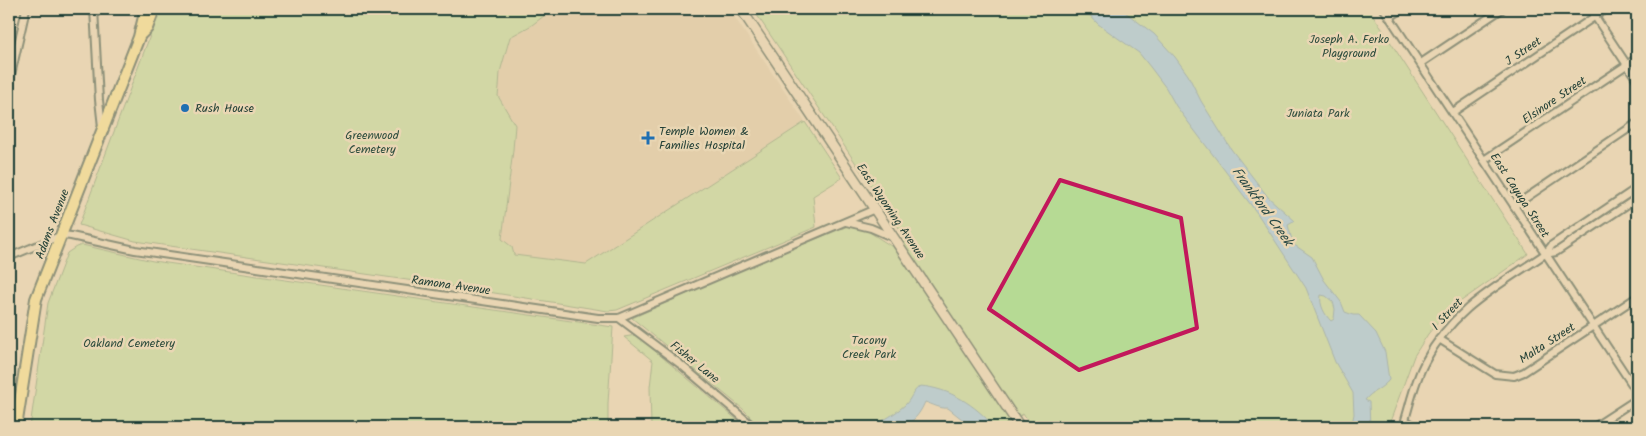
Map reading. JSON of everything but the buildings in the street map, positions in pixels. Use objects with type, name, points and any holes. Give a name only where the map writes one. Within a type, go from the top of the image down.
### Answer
[{"type":"main road","name":"Adams Avenue","points":[[139,37],[140,26],[146,9]]},
{"type":"main road","name":"Adams Avenue","points":[[16,427],[35,305],[139,37],[146,28],[154,9]]},
{"type":"street","points":[[9,84],[26,9]]},
{"type":"street","points":[[94,9],[102,130]]},
{"type":"street","name":"East Wyoming Avenue","points":[[741,9],[1020,427]]},
{"type":"street","name":"East Cayuga Street","points":[[1384,9],[1637,392]]},
{"type":"street","points":[[1390,17],[1403,9]]},
{"type":"street","points":[[1421,63],[1502,9]]},
{"type":"street","points":[[1590,9],[1637,80]]},
{"type":"street","name":"J Street","points":[[1453,112],[1606,9]]},
{"type":"street","name":"Elsinore Street","points":[[1484,160],[1637,58]]},
{"type":"street","points":[[1514,206],[1637,123]]},
{"type":"street","name":"I Street","points":[[1546,254],[1552,245],[1637,188]]},
{"type":"street","name":"I Street","points":[[1417,427],[1405,420],[1414,387],[1424,362],[1451,323],[1472,303],[1546,254],[1556,252],[1637,198]]},
{"type":"street","name":"Ramona Avenue","points":[[62,235],[134,250],[598,318],[619,318],[875,210]]},
{"type":"street","points":[[845,222],[870,228],[894,238]]},
{"type":"street","points":[[9,257],[62,235]]},
{"type":"street","name":"Malta Street","points":[[1439,338],[1495,374],[1514,376],[1524,372],[1637,297]]},
{"type":"street","name":"Fisher Lane","points":[[619,318],[680,364],[754,427]]},
{"type":"street","points":[[1594,427],[1637,399]]},
{"type":"highlighted area","points":[[1060,180],[1181,218],[1197,328],[1079,370],[989,309]]},
{"type":"shaded area","name":"Temple Women & Families Hospital","points":[[553,9],[729,9],[805,122],[586,264],[513,255],[512,247],[502,240],[515,125],[498,96],[500,72],[510,37],[532,25]]},
{"type":"green space","name":"Greenwood Cemetery","points":[[160,9],[553,9],[532,25],[510,37],[500,72],[498,96],[515,125],[502,239],[512,247],[514,255],[586,264],[805,122],[842,178],[813,196],[816,227],[617,310],[608,311],[463,288],[135,241],[79,225]]},
{"type":"green space","points":[[753,9],[1369,9],[1528,254],[1447,311],[1428,334],[1414,356],[1390,422],[1398,427],[1032,427],[1023,414],[1001,427],[996,427],[976,412],[921,398],[891,427],[758,427],[743,409],[632,318],[747,267],[848,226],[863,228],[891,246],[905,237]]},
{"type":"green space","name":"Oakland Cemetery","points":[[82,245],[153,261],[613,327],[608,427],[30,427],[48,303],[67,253]]},
{"type":"green space","points":[[636,335],[743,425],[740,427],[651,427],[650,387],[653,361],[624,337]]},
{"type":"water","name":"Frankford Creek","points":[[1084,9],[1121,9],[1154,34],[1175,57],[1188,75],[1201,101],[1231,149],[1268,197],[1295,221],[1288,225],[1293,244],[1312,257],[1324,280],[1341,302],[1345,312],[1359,315],[1376,333],[1385,352],[1389,380],[1365,400],[1369,402],[1370,427],[1349,427],[1352,424],[1354,414],[1353,393],[1335,362],[1306,288],[1257,213],[1176,106],[1166,88],[1139,53],[1098,24]],"holes":[[[1321,295],[1326,296],[1333,302],[1335,309],[1334,319],[1331,321],[1325,313],[1321,302]]]},
{"type":"water","points":[[920,386],[941,390],[961,399],[979,412],[994,427],[972,427],[948,408],[925,402],[915,418],[904,425],[872,427],[905,405]]},
{"type":"place","name":"Rush House","points":[[185,108]]},
{"type":"place","name":"Temple Women & Families Hospital","points":[[648,138]]},
{"type":"park label","name":"Joseph A. Ferko Playground","points":[[1349,46]]},
{"type":"park label","name":"Juniata Park","points":[[1318,113]]},
{"type":"park label","name":"Tacony Creek Park","points":[[869,347]]}]
